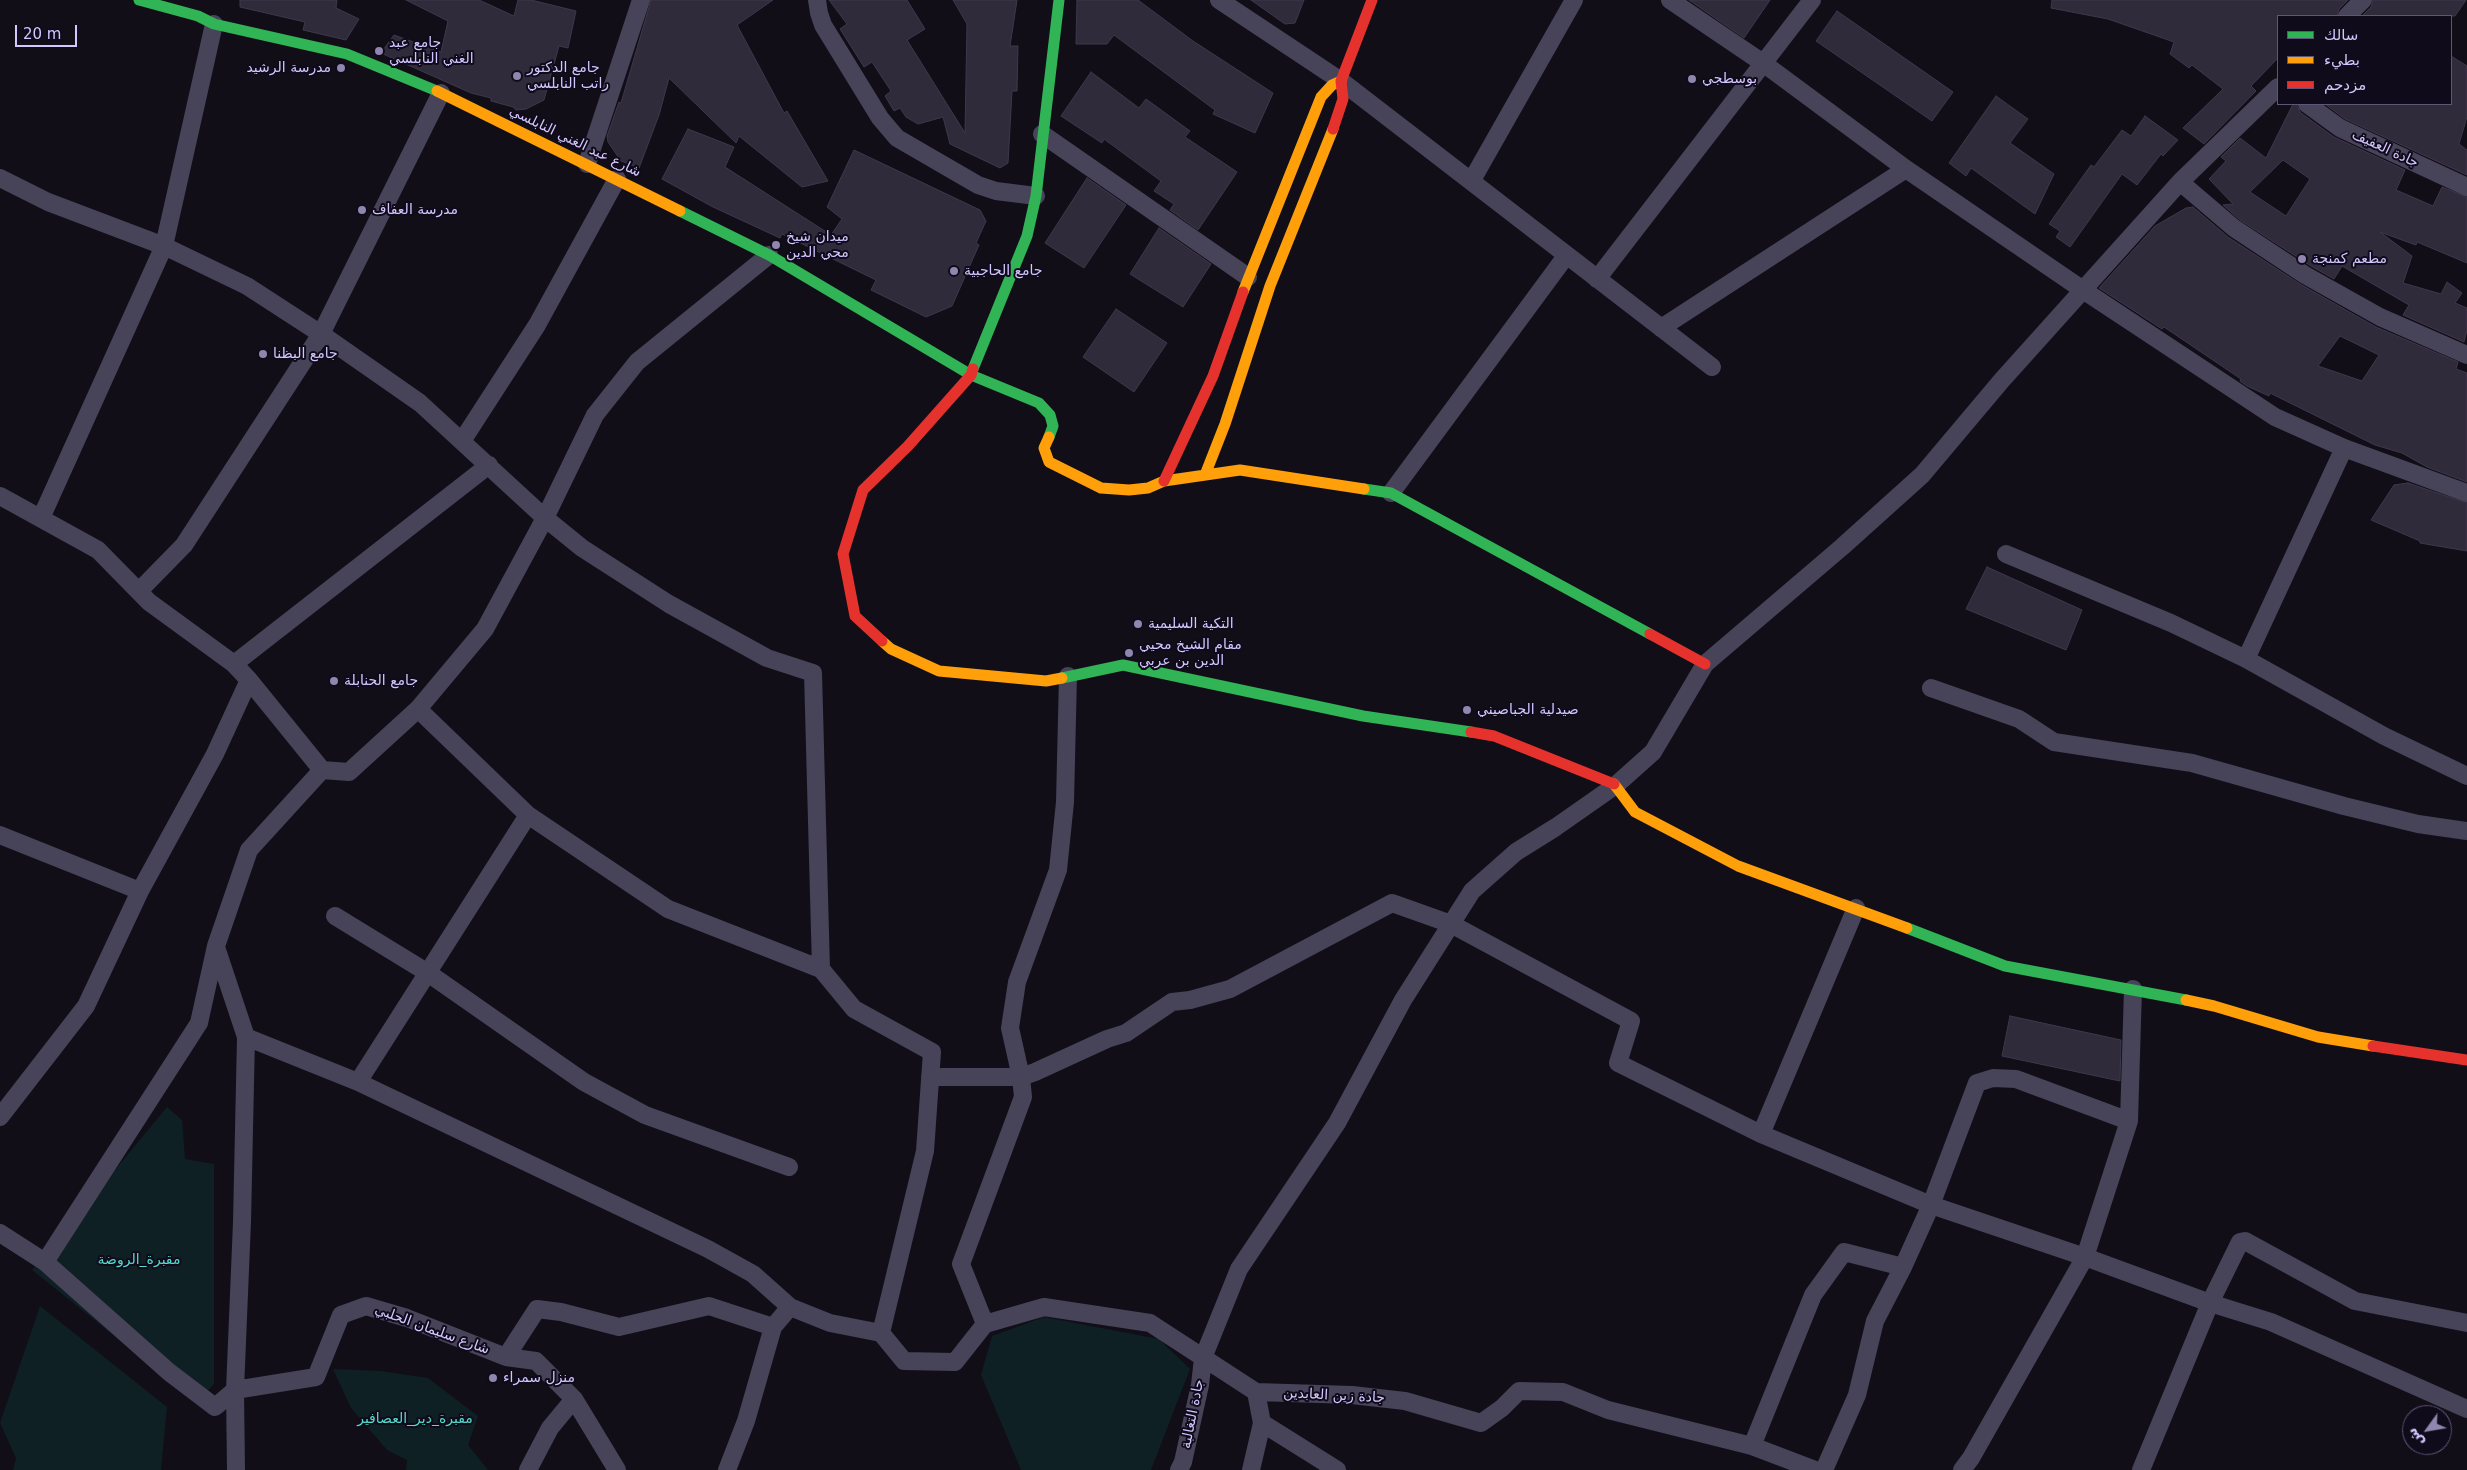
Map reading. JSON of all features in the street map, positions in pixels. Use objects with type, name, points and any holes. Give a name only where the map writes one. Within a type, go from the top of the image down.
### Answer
[{"type":"street","name":"شارع عبد الغني النابلسي","points":[[139,0],[347,54],[441,93],[769,255],[971,375],[1039,403],[1050,415],[1053,426],[1044,448],[1049,462],[1101,488],[1129,490],[1148,488],[1164,481],[1240,470],[1270,473],[1391,494],[1705,664]]},
{"type":"street","points":[[587,164],[641,0]]},
{"type":"street","points":[[817,0],[823,25],[880,118],[897,138],[978,185],[996,191],[1036,196]]},
{"type":"street","points":[[1059,0],[1036,196],[1027,236],[1016,269],[971,375],[908,446],[863,490],[843,554],[855,616],[891,649],[938,671],[1046,681],[1123,665],[1363,716],[1494,736],[1616,785],[1635,812],[1738,866],[1856,908],[2005,966],[2133,988],[2214,1006],[2318,1037],[2467,1060]]},
{"type":"street","points":[[1219,0],[1341,81],[1472,180],[1566,256],[1712,367]]},
{"type":"street","points":[[1164,481],[1219,397],[1270,286],[1341,109],[1343,100],[1341,81],[1372,0]]},
{"type":"street","points":[[1472,180],[1574,0]]},
{"type":"street","points":[[1670,0],[1763,63],[1906,168],[2083,290],[2275,417],[2344,448],[2467,493]]},
{"type":"street","points":[[1597,279],[1812,0]]},
{"type":"street","points":[[2348,15],[2363,0]]},
{"type":"street","points":[[41,518],[164,246],[204,16]]},
{"type":"street","points":[[1204,475],[1219,397],[1248,277],[1321,97],[1332,85],[1341,81]]},
{"type":"street","name":"جادة التغالبة","points":[[1180,1470],[1200,1385],[1203,1358],[1238,1269],[1337,1123],[1403,1000],[1472,891],[1516,852],[1616,785],[1653,752],[1705,664],[1842,547],[1922,475],[2002,380],[2180,182],[2277,88]]},
{"type":"street","points":[[139,592],[184,545],[321,334],[441,93]]},
{"type":"street","name":"جادة العفيف","points":[[2308,105],[2340,128],[2467,187]]},
{"type":"street","points":[[1042,134],[1248,277]]},
{"type":"street","points":[[1661,328],[1906,168]]},
{"type":"street","points":[[0,178],[48,202],[164,246],[247,286],[321,334],[420,403],[545,518],[582,548],[669,604],[767,658],[813,673],[821,969]]},
{"type":"street","points":[[462,441],[537,325],[617,179]]},
{"type":"street","points":[[2180,182],[2234,228],[2304,275],[2380,317],[2467,355]]},
{"type":"street","points":[[0,496],[98,550],[149,602],[234,664],[250,680],[322,770],[349,772],[418,709],[485,629],[545,518],[596,415],[637,362],[769,255]]},
{"type":"street","points":[[1391,494],[1566,256]]},
{"type":"street","points":[[2246,659],[2344,448]]},
{"type":"street","points":[[234,664],[489,465]]},
{"type":"street","points":[[2006,554],[2171,623],[2246,659],[2384,736],[2467,776]]},
{"type":"street","points":[[985,1324],[961,1264],[1023,1097],[1021,1077],[1010,1028],[1017,982],[1058,870],[1065,802],[1068,676]]},
{"type":"street","points":[[0,1117],[86,1006],[140,890],[215,754],[250,680]]},
{"type":"street","points":[[1932,688],[2019,719],[2054,742],[2192,763],[2418,824],[2467,831]]},
{"type":"street","points":[[418,709],[528,815],[668,909],[821,969],[854,1010],[932,1052],[926,1151],[882,1333]]},
{"type":"street","points":[[45,1262],[199,1023],[216,946],[249,850],[322,770]]},
{"type":"street","points":[[358,1082],[528,815]]},
{"type":"street","points":[[0,835],[140,890]]},
{"type":"street","points":[[930,1077],[1021,1077],[1078,1054],[1106,1038],[1126,1033],[1172,1002],[1190,1000],[1230,989],[1392,903],[1451,924],[1631,1021],[1618,1063],[1761,1134],[1931,1204],[2085,1257],[2210,1303],[2271,1322],[2467,1409]]},
{"type":"street","points":[[1761,1134],[1856,908]]},
{"type":"street","points":[[335,916],[428,973],[584,1082],[645,1115],[788,1167]]},
{"type":"street","points":[[216,946],[246,1037],[235,1390],[236,1470]]},
{"type":"street","points":[[1962,1470],[1971,1458],[2085,1257],[2130,1121],[2133,988]]},
{"type":"street","points":[[246,1037],[358,1082],[708,1249],[753,1274],[790,1307],[830,1323],[882,1333],[904,1361],[954,1362],[985,1324],[1044,1307],[1150,1323],[1256,1392],[1262,1423],[1251,1470]]},
{"type":"street","points":[[1824,1470],[1857,1395],[1875,1321],[1903,1267],[1931,1204],[1977,1083],[1993,1078],[2016,1079],[2130,1121]]},
{"type":"street","points":[[0,1233],[45,1262],[169,1372],[215,1407],[235,1390]]},
{"type":"street","points":[[2140,1470],[2210,1303],[2240,1242],[2245,1240],[2355,1301],[2467,1323]]},
{"type":"street","points":[[1752,1446],[1814,1295],[1844,1252],[1903,1267]]},
{"type":"street","name":"شارع سليمان الحلبي","points":[[235,1390],[316,1377],[341,1314],[366,1306],[407,1318],[506,1358],[536,1361],[574,1399],[617,1470]]},
{"type":"street","points":[[506,1358],[538,1310],[561,1312],[619,1327],[709,1306],[773,1327]]},
{"type":"street","points":[[727,1470],[746,1421],[773,1327],[790,1307]]},
{"type":"street","name":"جادة زين العابدين","points":[[1256,1392],[1352,1394],[1405,1401],[1481,1424],[1502,1408],[1519,1391],[1563,1392],[1608,1410],[1752,1446],[1815,1470]]},
{"type":"street","points":[[528,1470],[550,1428],[574,1399]]},
{"type":"street","points":[[1262,1423],[1337,1470]]},
{"type":"green space","name":"مقبرة_الروضة","points":[[167,1107],[182,1120],[185,1159],[214,1164],[214,1384],[197,1402],[32,1270]]},
{"type":"green space","points":[[40,1306],[167,1407],[161,1470],[13,1470],[16,1458],[0,1423]]},
{"type":"green space","points":[[1044,1317],[1159,1339],[1190,1369],[1151,1470],[1021,1470],[981,1375],[992,1336]]},
{"type":"green space","name":"مقبرة_دير_العصافير","points":[[333,1369],[381,1371],[428,1378],[478,1416],[468,1445],[488,1470],[406,1470],[407,1460],[387,1450],[351,1408]]},
{"type":"building","points":[[240,0],[337,0],[336,8],[359,19],[346,40],[303,30],[305,22],[240,7]]},
{"type":"building","points":[[406,0],[479,0],[514,16],[518,0],[531,0],[576,11],[568,48],[559,46],[544,100],[526,109],[516,110],[513,107],[491,101],[491,98],[471,93],[381,53],[394,35],[441,52],[448,21]]},
{"type":"building","points":[[651,0],[773,0],[737,25],[784,113],[787,111],[828,181],[802,187],[739,136],[736,143],[669,78],[659,115],[639,168],[621,161],[608,142],[607,136],[619,102],[621,103]]},
{"type":"building","points":[[829,0],[907,0],[925,29],[907,40],[965,133],[967,24],[953,0],[1017,0],[1010,46],[1018,46],[1017,91],[1012,91],[1008,163],[1000,168],[950,144],[943,117],[918,124],[906,117],[900,108],[894,111],[885,96],[891,91],[872,62],[864,67],[840,29],[847,24]]},
{"type":"building","points":[[1077,0],[1138,0],[1193,41],[1273,93],[1255,133],[1213,114],[1215,110],[1114,35],[1107,44],[1076,44]]},
{"type":"building","points":[[1251,0],[1304,0],[1295,23],[1285,24]]},
{"type":"building","points":[[1689,0],[1770,0],[1744,38]]},
{"type":"building","points":[[2052,0],[2348,0],[2339,9],[2337,15],[2277,15],[2277,59],[2251,86],[2256,91],[2204,144],[2183,128],[2223,89],[2192,65],[2189,68],[2170,54],[2174,42],[2108,19],[2051,8]]},
{"type":"building","points":[[2373,0],[2466,0],[2455,16],[2363,15],[2371,7]]},
{"type":"building","points":[[1837,11],[1953,92],[1932,121],[1816,41]]},
{"type":"building","points":[[2452,57],[2467,66],[2467,117],[2459,144],[2467,150],[2467,175],[2345,119],[2326,105],[2452,105]]},
{"type":"building","points":[[1091,72],[1139,108],[1146,99],[1190,131],[1185,137],[1237,172],[1198,230],[1170,210],[1174,204],[1154,191],[1161,181],[1104,139],[1102,143],[1061,116]]},
{"type":"building","points":[[1996,96],[2028,119],[2010,143],[2054,174],[2035,214],[1971,168],[1966,176],[1949,163]]},
{"type":"building","points":[[2292,105],[2297,105],[2301,113],[2334,137],[2405,170],[2396,190],[2433,206],[2442,187],[2467,197],[2467,263],[2417,242],[2416,245],[2380,232],[2412,256],[2403,283],[2441,294],[2447,282],[2462,293],[2455,303],[2467,308],[2467,330],[2464,342],[2403,315],[2409,305],[2342,266],[2334,279],[2311,266],[2240,220],[2223,205],[2233,204],[2209,179],[2226,161],[2221,157],[2240,138],[2266,158]],"holes":[[[2283,160],[2310,179],[2286,216],[2250,192]]]},
{"type":"building","points":[[2145,116],[2178,140],[2163,156],[2161,154],[2137,185],[2122,174],[2070,247],[2056,237],[2060,231],[2049,224],[2091,165],[2094,167],[2122,130],[2131,136]]},
{"type":"building","points":[[688,129],[734,147],[725,167],[831,235],[842,219],[827,207],[854,150],[980,210],[986,221],[976,243],[979,245],[952,306],[926,317],[871,290],[876,280],[782,234],[780,238],[713,207],[662,179]]},
{"type":"building","points":[[1087,178],[1126,205],[1084,268],[1045,243]]},
{"type":"building","points":[[2193,207],[2228,237],[2300,284],[2376,327],[2458,362],[2456,369],[2467,373],[2467,482],[2427,467],[2402,453],[2375,445],[2270,393],[2269,396],[2247,386],[2240,381],[2241,379],[2164,327],[2162,329],[2099,288],[2155,226],[2186,208]],"holes":[[[2340,336],[2379,355],[2362,381],[2318,366]]]},
{"type":"building","points":[[1159,228],[1211,264],[1183,307],[1130,274]]},
{"type":"building","points":[[1116,309],[1167,343],[1134,392],[1083,357]]},
{"type":"building","points":[[2408,483],[2467,503],[2467,551],[2420,543],[2420,541],[2371,520],[2394,485]]},
{"type":"building","points":[[1987,567],[2082,610],[2066,650],[1966,609]]},
{"type":"building","points":[[2010,1016],[2121,1040],[2120,1081],[2002,1056]]},
{"type":"traffic: fast","points":[[139,0],[198,16],[214,24],[347,54],[437,91]]},
{"type":"traffic: fast","points":[[973,369],[1027,236],[1036,196],[1059,0]]},
{"type":"traffic: fast","points":[[680,211],[769,255],[971,375],[1039,403],[1050,415],[1053,426],[1049,437]]},
{"type":"traffic: fast","points":[[1364,489],[1391,493],[1650,634]]},
{"type":"traffic: fast","points":[[1062,678],[1123,665],[1363,716],[1471,732]]},
{"type":"traffic: fast","points":[[1907,928],[2005,966],[2186,1000]]},
{"type":"traffic: slow","points":[[1243,292],[1321,97],[1332,85],[1341,81]]},
{"type":"traffic: slow","points":[[437,91],[680,211]]},
{"type":"traffic: slow","points":[[1205,475],[1225,424],[1270,286],[1333,129]]},
{"type":"traffic: slow","points":[[1049,437],[1044,448],[1049,462],[1101,488],[1129,490],[1148,488],[1164,481],[1240,470],[1364,489]]},
{"type":"traffic: slow","points":[[882,641],[891,649],[939,671],[1046,681],[1062,678]]},
{"type":"traffic: slow","points":[[1614,784],[1635,812],[1738,866],[1907,928]]},
{"type":"traffic: slow","points":[[2186,1000],[2214,1006],[2318,1037],[2373,1046]]},
{"type":"traffic: jam","points":[[1333,129],[1343,99],[1341,81],[1372,0]]},
{"type":"traffic: jam","points":[[1164,481],[1213,376],[1243,292]]},
{"type":"traffic: jam","points":[[882,641],[855,616],[843,554],[863,490],[908,446],[971,375],[973,369]]},
{"type":"traffic: jam","points":[[1650,634],[1705,664]]},
{"type":"traffic: jam","points":[[1471,732],[1494,736],[1614,784]]},
{"type":"traffic: jam","points":[[2373,1046],[2467,1060]]},
{"type":"place","name":"جامع عبد الغني النابلسي","points":[[379,51]]},
{"type":"place","name":"مدرسة الرشيد","points":[[341,68]]},
{"type":"place","name":"جامع الدكتور راتب النابلسي","points":[[517,76]]},
{"type":"place","name":"بوسطجي","points":[[1692,79]]},
{"type":"place","name":"مدرسة العفاف","points":[[362,210]]},
{"type":"place","name":"ميدان شيخ محي الدين","points":[[776,245]]},
{"type":"place","name":"مطعم كمنجة","points":[[2302,259]]},
{"type":"place","name":"جامع الحاجبية","points":[[954,271]]},
{"type":"place","name":"جامع البظنا","points":[[263,354]]},
{"type":"place","name":"التكية السليمية","points":[[1138,624]]},
{"type":"place","name":"مقام الشيخ محيي الدين بن عربي","points":[[1129,653]]},
{"type":"place","name":"جامع الحنابلة","points":[[334,681]]},
{"type":"place","name":"صيدلية الجباصيني","points":[[1467,710]]},
{"type":"place","name":"منزل سمراء","points":[[493,1378]]}]
